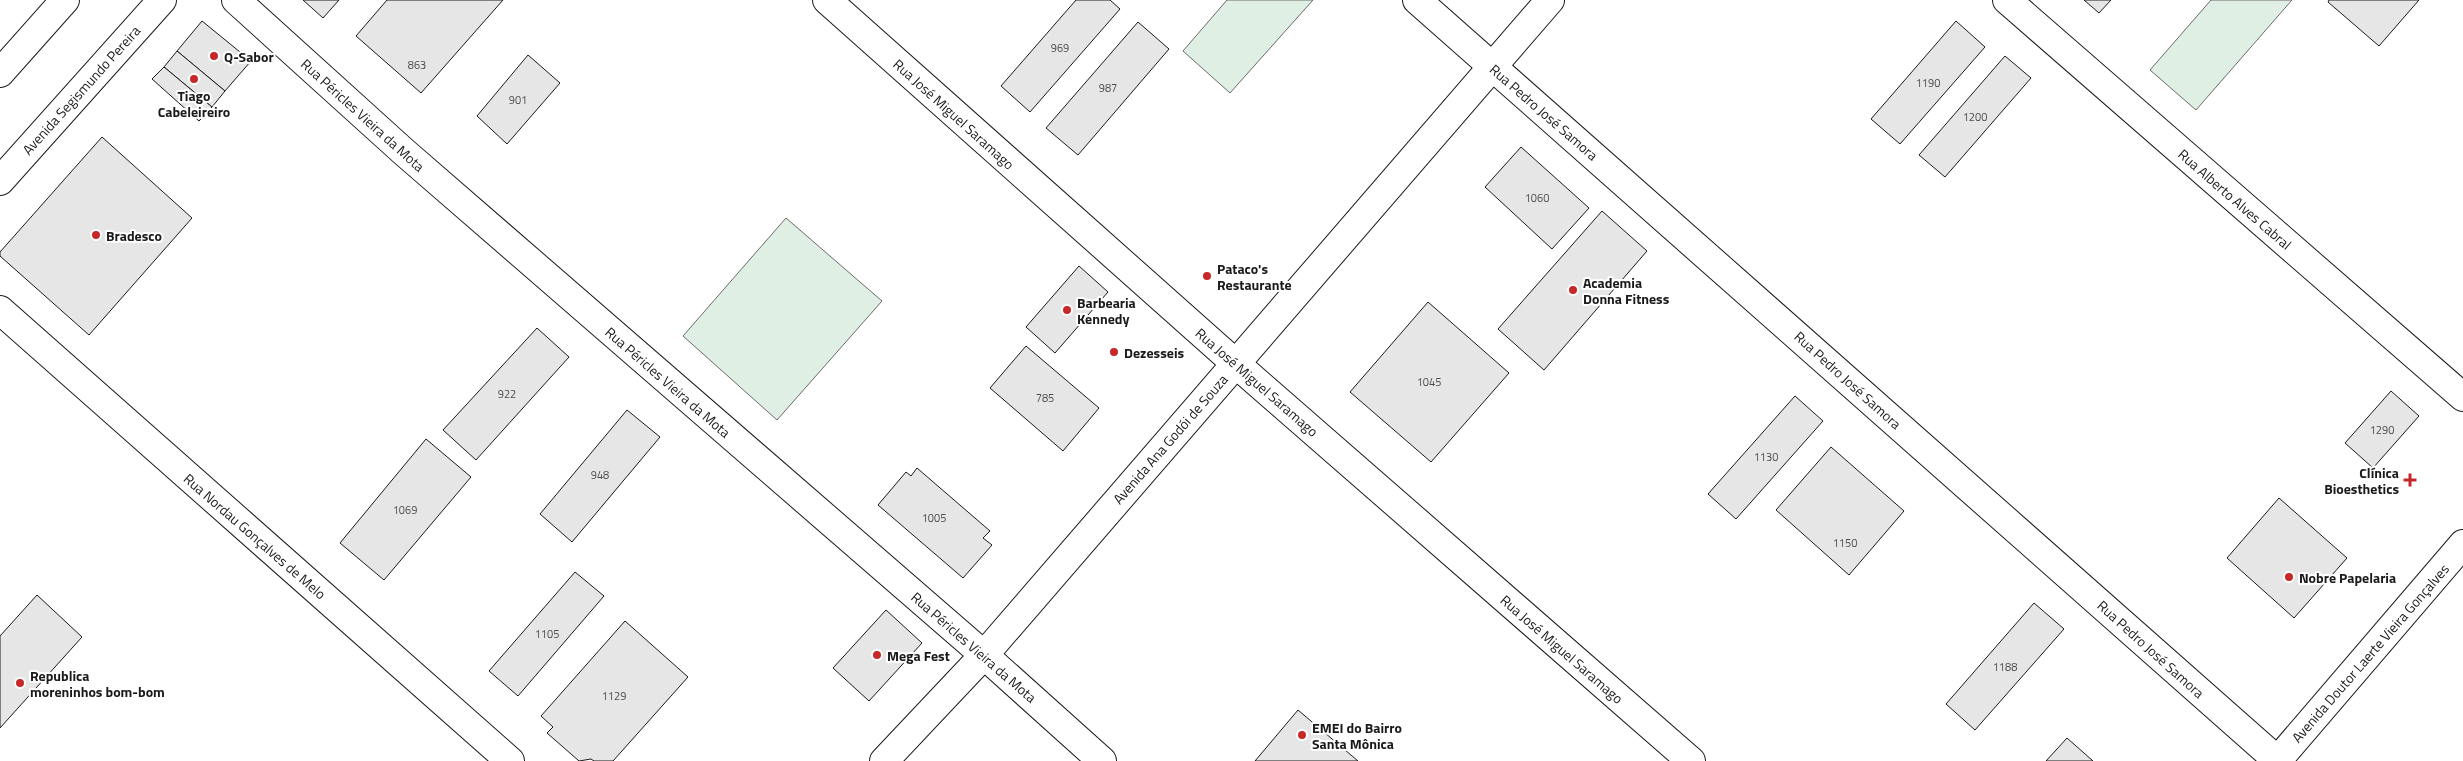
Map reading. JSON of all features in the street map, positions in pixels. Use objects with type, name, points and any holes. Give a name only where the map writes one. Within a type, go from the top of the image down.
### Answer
[{"type":"street","points":[[0,73],[65,0]]},
{"type":"street","name":"Avenida Segismundo Pereira","points":[[0,180],[162,0]]},
{"type":"street","name":"Rua Péricles Vieira da Mota","points":[[236,0],[411,159],[984,655],[1102,761]]},
{"type":"street","name":"Rua José Miguel Saramago","points":[[827,0],[1235,363],[1691,761]]},
{"type":"street","name":"Rua Pedro José Samora","points":[[1417,0],[2278,761]]},
{"type":"street","name":"Avenida Ana Godói de Souza","points":[[884,761],[984,655],[1550,0]]},
{"type":"street","name":"Rua Alberto Alves Cabral","points":[[2007,0],[2463,398]]},
{"type":"street","name":"Rua Nordau Gonçalves de Melo","points":[[0,310],[510,761]]},
{"type":"street","name":"Avenida Doutor Laerte Vieira Gonçalves","points":[[2278,761],[2463,544]]},
{"type":"green space","points":[[1227,0],[1313,0],[1230,93],[1183,51]]},
{"type":"green space","points":[[2211,0],[2292,0],[2196,110],[2150,70]]},
{"type":"green space","points":[[786,218],[882,301],[777,420],[683,336]]},
{"type":"building","points":[[303,0],[339,0],[323,18]]},
{"type":"building","points":[[387,0],[503,0],[421,93],[356,36]]},
{"type":"building","points":[[1076,0],[1110,0],[1120,9],[1030,112],[1001,86]]},
{"type":"building","points":[[2084,0],[2111,0],[2099,13]]},
{"type":"building","points":[[2329,0],[2419,0],[2379,46],[2328,2]]},
{"type":"building","name":"Q-Sabor","points":[[202,21],[251,61],[225,91],[177,51]]},
{"type":"building","points":[[1956,21],[1985,47],[1900,144],[1871,119]]},
{"type":"building","points":[[1138,22],[1169,49],[1078,155],[1046,128]]},
{"type":"building","name":"Tiago Cabeleireiro","points":[[177,51],[225,91],[212,107],[164,67]]},
{"type":"building","points":[[528,55],[560,83],[507,144],[477,116]]},
{"type":"building","points":[[2005,56],[2031,78],[1945,177],[1919,155]]},
{"type":"building","points":[[164,67],[212,107],[199,121],[152,79]]},
{"type":"building","name":"Bradesco","points":[[102,137],[192,218],[89,335],[0,256],[0,252]]},
{"type":"building","points":[[1521,147],[1589,208],[1552,249],[1485,187]]},
{"type":"building","name":"Academia Donna Fitness","points":[[1602,211],[1647,251],[1544,370],[1498,329]]},
{"type":"building","name":"Barbearia Kennedy","points":[[1079,266],[1108,292],[1055,353],[1026,327]]},
{"type":"building","points":[[1428,302],[1509,373],[1431,462],[1350,392]]},
{"type":"building","points":[[537,328],[569,357],[476,460],[443,430]]},
{"type":"building","points":[[1026,346],[1099,408],[1063,451],[990,388]]},
{"type":"building","points":[[2391,391],[2419,416],[2373,468],[2345,443]]},
{"type":"building","points":[[1795,396],[1823,421],[1736,519],[1708,494]]},
{"type":"building","points":[[627,410],[660,437],[572,542],[540,514]]},
{"type":"building","points":[[426,439],[471,477],[384,580],[340,543]]},
{"type":"building","points":[[1831,447],[1904,511],[1849,575],[1776,510]]},
{"type":"building","points":[[917,468],[990,531],[983,538],[992,545],[963,578],[878,505],[906,472],[911,476]]},
{"type":"building","name":"Nobre Papelaria","points":[[2279,498],[2347,558],[2294,618],[2227,558]]},
{"type":"building","points":[[575,572],[604,596],[518,696],[489,671]]},
{"type":"building","name":"Republica moreninhos bom-bom","points":[[37,595],[82,637],[0,728],[0,636]]},
{"type":"building","points":[[2034,603],[2064,629],[1975,730],[1946,704]]},
{"type":"building","name":"Mega Fest","points":[[886,610],[922,643],[869,701],[833,668]]},
{"type":"building","points":[[625,621],[688,677],[613,761],[594,761],[591,759],[579,761],[547,733],[553,727],[541,716]]},
{"type":"building","name":"EMEI do Bairro Santa Mônica","points":[[1298,710],[1358,761],[1255,761]]},
{"type":"building","points":[[2067,738],[2093,761],[2046,761]]},
{"type":"place","name":"Q-Sabor","points":[[214,56]]},
{"type":"place","name":"Tiago Cabeleireiro","points":[[194,79]]},
{"type":"place","name":"Bradesco","points":[[96,235]]},
{"type":"place","name":"Pataco's Restaurante","points":[[1207,276]]},
{"type":"place","name":"Academia Donna Fitness","points":[[1573,290]]},
{"type":"place","name":"Barbearia Kennedy","points":[[1067,310]]},
{"type":"place","name":"Dezesseis","points":[[1114,352]]},
{"type":"place","name":"Clínica Bioesthetics","points":[[2410,480]]},
{"type":"place","name":"Nobre Papelaria","points":[[2289,577]]},
{"type":"place","name":"Mega Fest","points":[[877,655]]},
{"type":"place","name":"Republica moreninhos bom-bom","points":[[20,683]]},
{"type":"place","name":"EMEI do Bairro Santa Mônica","points":[[1302,735]]}]
